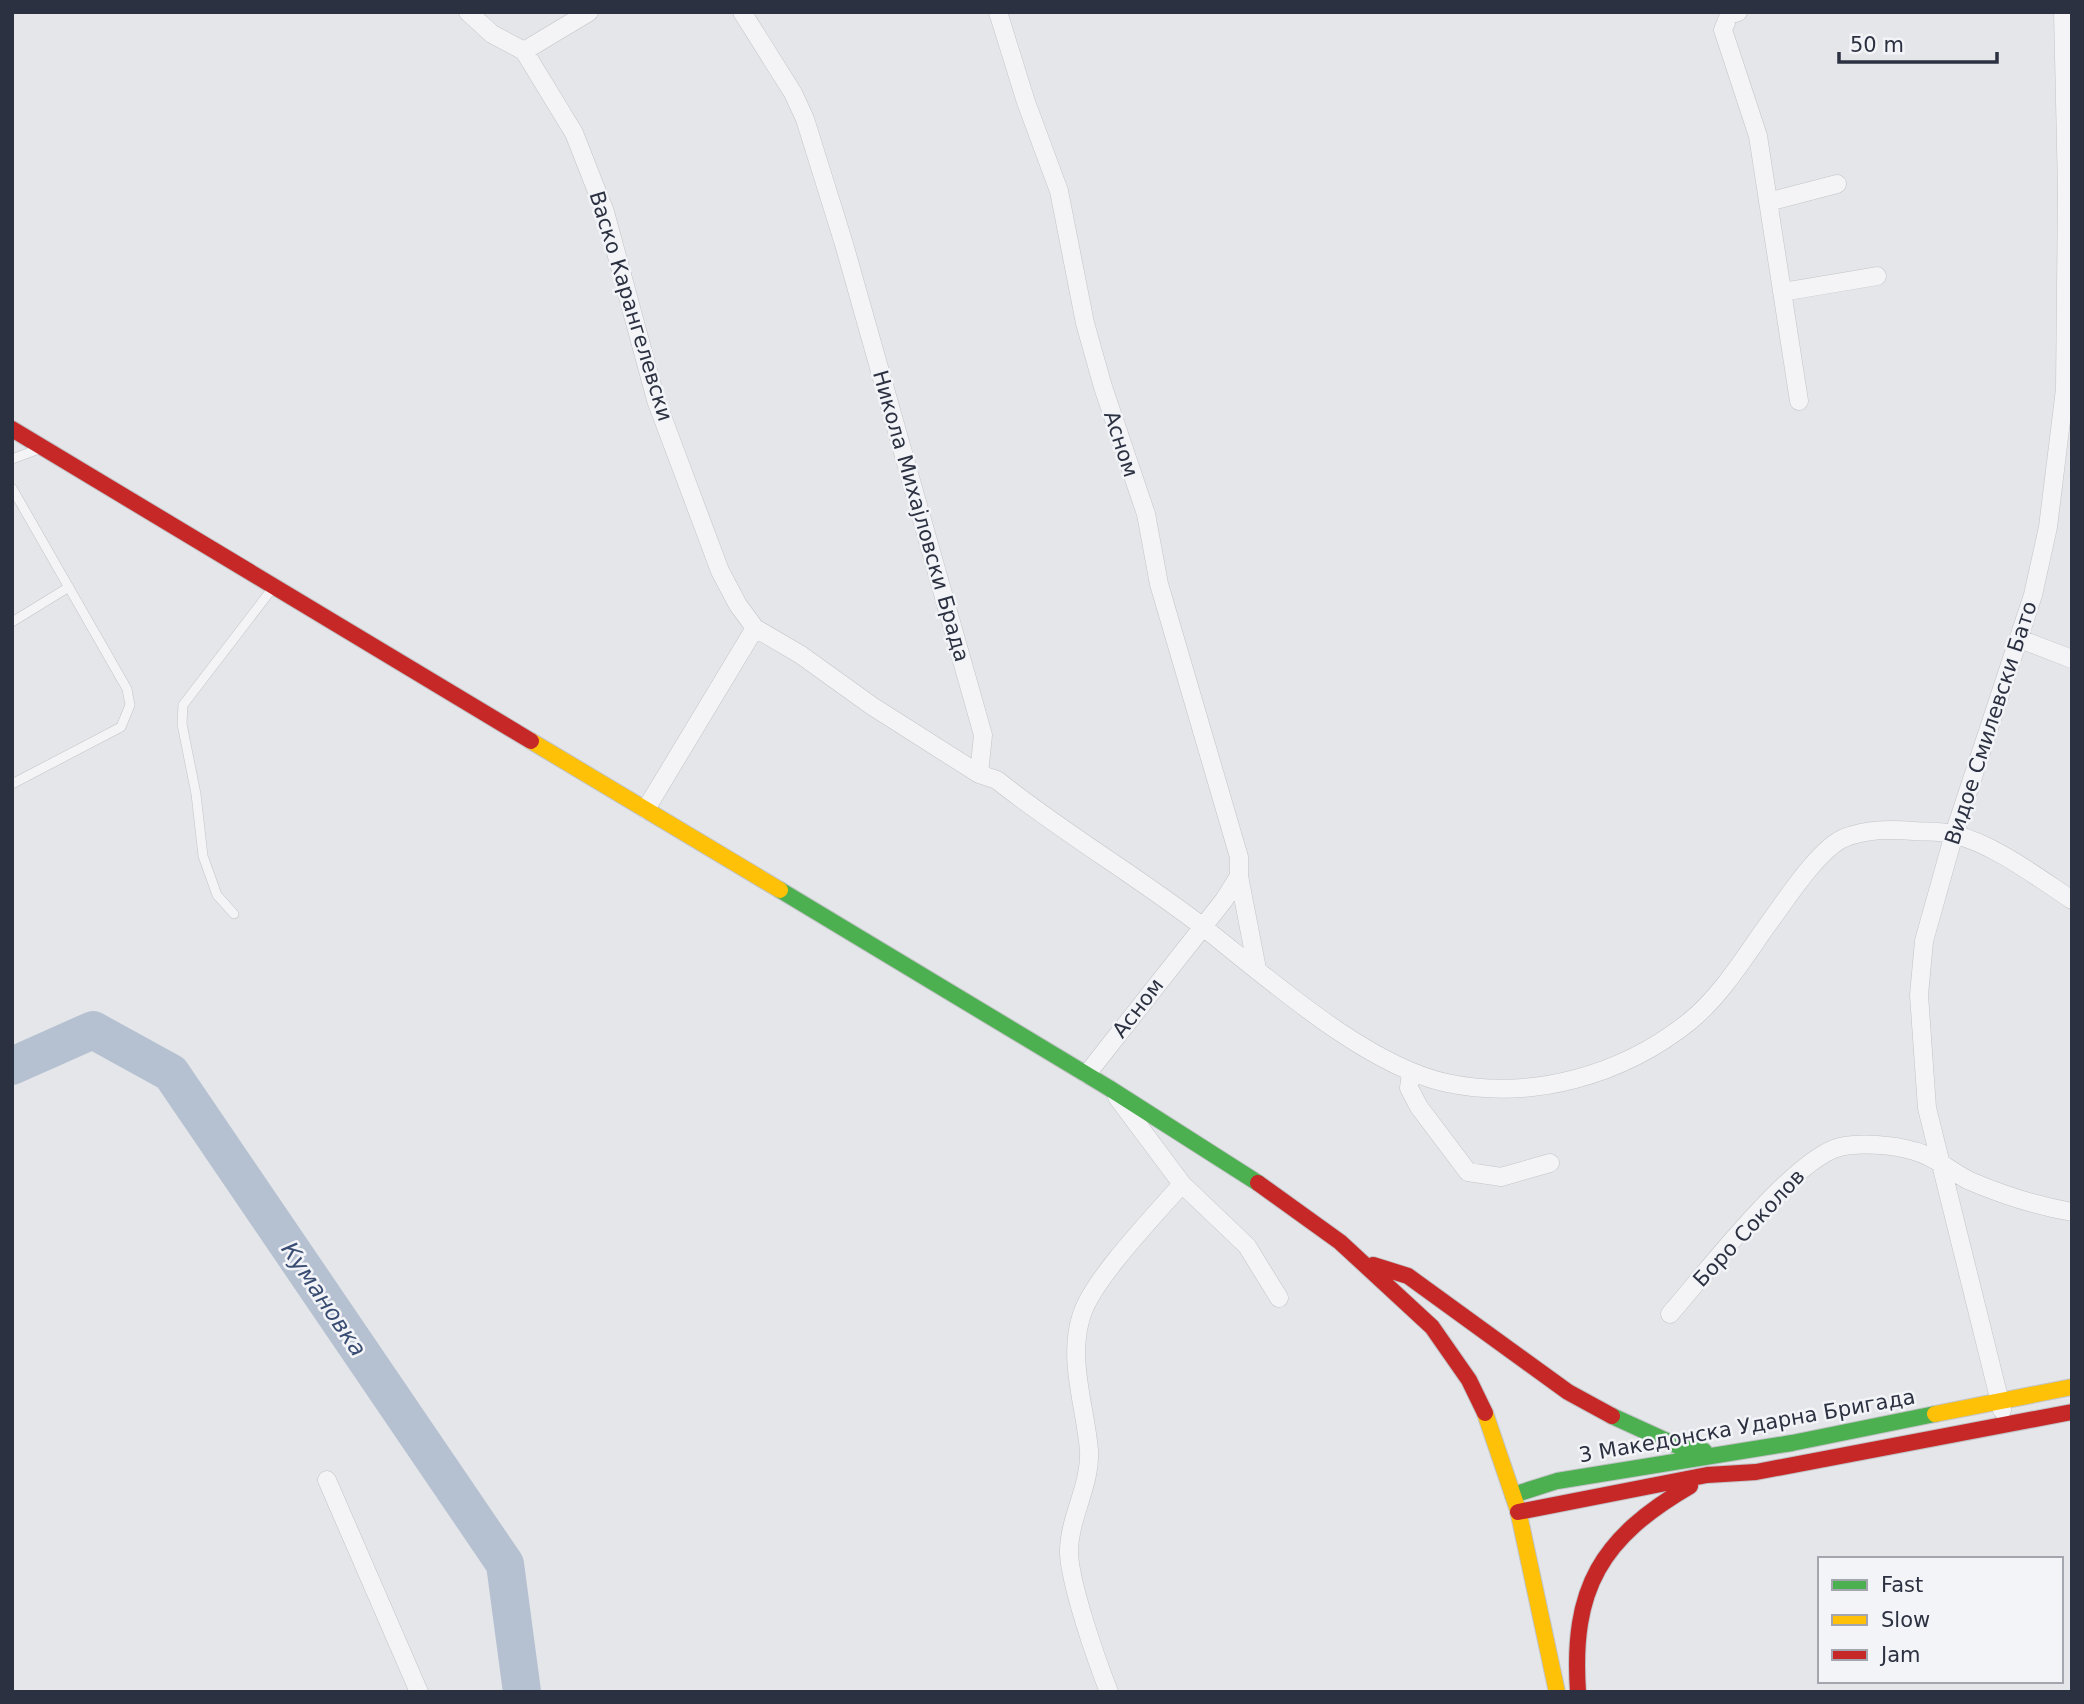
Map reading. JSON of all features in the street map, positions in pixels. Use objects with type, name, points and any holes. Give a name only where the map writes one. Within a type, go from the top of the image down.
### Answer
[{"type":"main road","points":[[12,429],[1109,1087],[1241,1173],[1368,1263],[1445,1341],[1471,1387],[1493,1435],[1518,1512],[1557,1692]]},
{"type":"main road","points":[[1368,1263],[1409,1276],[1568,1392],[1636,1429],[1680,1447],[1726,1454]]},
{"type":"main road","name":"3 Македонска Ударна Бригада","points":[[1513,1495],[1558,1481],[1792,1444],[2072,1387]]},
{"type":"main road","points":[[1518,1512],[1707,1475],[1756,1472],[2072,1412]]},
{"type":"main road","points":[[1578,1692],[1576,1643],[1585,1607],[1609,1553],[1626,1530],[1654,1507],[1707,1475]]},
{"type":"street","points":[[468,12],[492,34],[524,51],[589,12]]},
{"type":"street","name":"Никола Михајловски Брада","points":[[742,12],[793,93],[805,119],[844,244],[983,735],[979,774]]},
{"type":"street","name":"Асном","points":[[998,12],[1026,102],[1059,191],[1086,323],[1103,387],[1146,514],[1159,584],[1239,857],[1239,876],[1257,969]]},
{"type":"street","points":[[1738,12],[1728,15],[1723,30],[1758,136],[1799,401]]},
{"type":"street","name":"Видое Смилевски Бато","points":[[2006,1424],[1927,1108],[1919,995],[1924,941],[1954,834],[2020,639],[2048,527],[2068,389],[2069,189],[2063,12]]},
{"type":"street","name":"Васко Карангелевски","points":[[524,51],[574,133],[605,212],[656,400],[720,571],[738,604],[755,628],[801,655],[872,706],[979,774]]},
{"type":"street","points":[[1768,202],[1837,184]]},
{"type":"street","points":[[1782,292],[1877,276]]},
{"type":"street","points":[[646,809],[755,628]]},
{"type":"street","points":[[2020,639],[2072,659]]},
{"type":"street","points":[[979,774],[997,780],[1202,926],[1321,1019],[1411,1072],[1447,1083],[1524,1090],[1575,1079],[1651,1048],[1692,1019],[1727,980],[1815,863],[1842,839],[1883,828],[1954,834],[2016,863],[2072,900]]},
{"type":"street","name":"Асном","points":[[1087,1074],[1239,876]]},
{"type":"street","points":[[1411,1072],[1409,1088],[1419,1107],[1468,1172],[1501,1177],[1550,1163]]},
{"type":"street","points":[[1109,1087],[1182,1184],[1247,1246],[1279,1298]]},
{"type":"street","name":"Боро Соколов","points":[[1670,1314],[1779,1191],[1811,1160],[1840,1147],[1888,1147],[1915,1151],[1939,1161],[1968,1180],[2042,1207],[2072,1213]]},
{"type":"street","points":[[1109,1692],[1081,1605],[1069,1554],[1073,1526],[1084,1494],[1089,1453],[1075,1337],[1083,1310],[1100,1283],[1182,1184]]},
{"type":"street","points":[[327,1480],[419,1692]]},
{"type":"lane","points":[[12,459],[44,447]]},
{"type":"lane","points":[[12,488],[127,689],[131,705],[121,727],[12,784]]},
{"type":"lane","points":[[234,914],[216,895],[203,856],[197,794],[182,724],[183,705],[275,585]]},
{"type":"lane","points":[[12,622],[69,587]]},
{"type":"waterway","name":"Кумановка","points":[[12,1066],[93,1030],[171,1073],[505,1564],[522,1692]]},
{"type":"traffic: fast","points":[[780,890],[1109,1088],[1258,1183]]},
{"type":"traffic: fast","points":[[1513,1495],[1557,1481],[1792,1443],[1935,1414]]},
{"type":"traffic: fast","points":[[1612,1416],[1680,1447],[1704,1451]]},
{"type":"traffic: slow","points":[[531,741],[780,890]]},
{"type":"traffic: slow","points":[[1935,1414],[2072,1387]]},
{"type":"traffic: slow","points":[[1485,1413],[1518,1510],[1557,1692]]},
{"type":"traffic: jam","points":[[12,429],[531,741]]},
{"type":"traffic: jam","points":[[1258,1183],[1340,1242],[1432,1327],[1469,1380],[1485,1413]]},
{"type":"traffic: jam","points":[[1373,1265],[1408,1276],[1568,1392],[1612,1416]]},
{"type":"traffic: jam","points":[[1518,1512],[1707,1475],[1756,1472],[2072,1412]]},
{"type":"traffic: jam","points":[[1578,1692],[1580,1623],[1587,1595],[1598,1569],[1634,1526],[1690,1486]]}]
